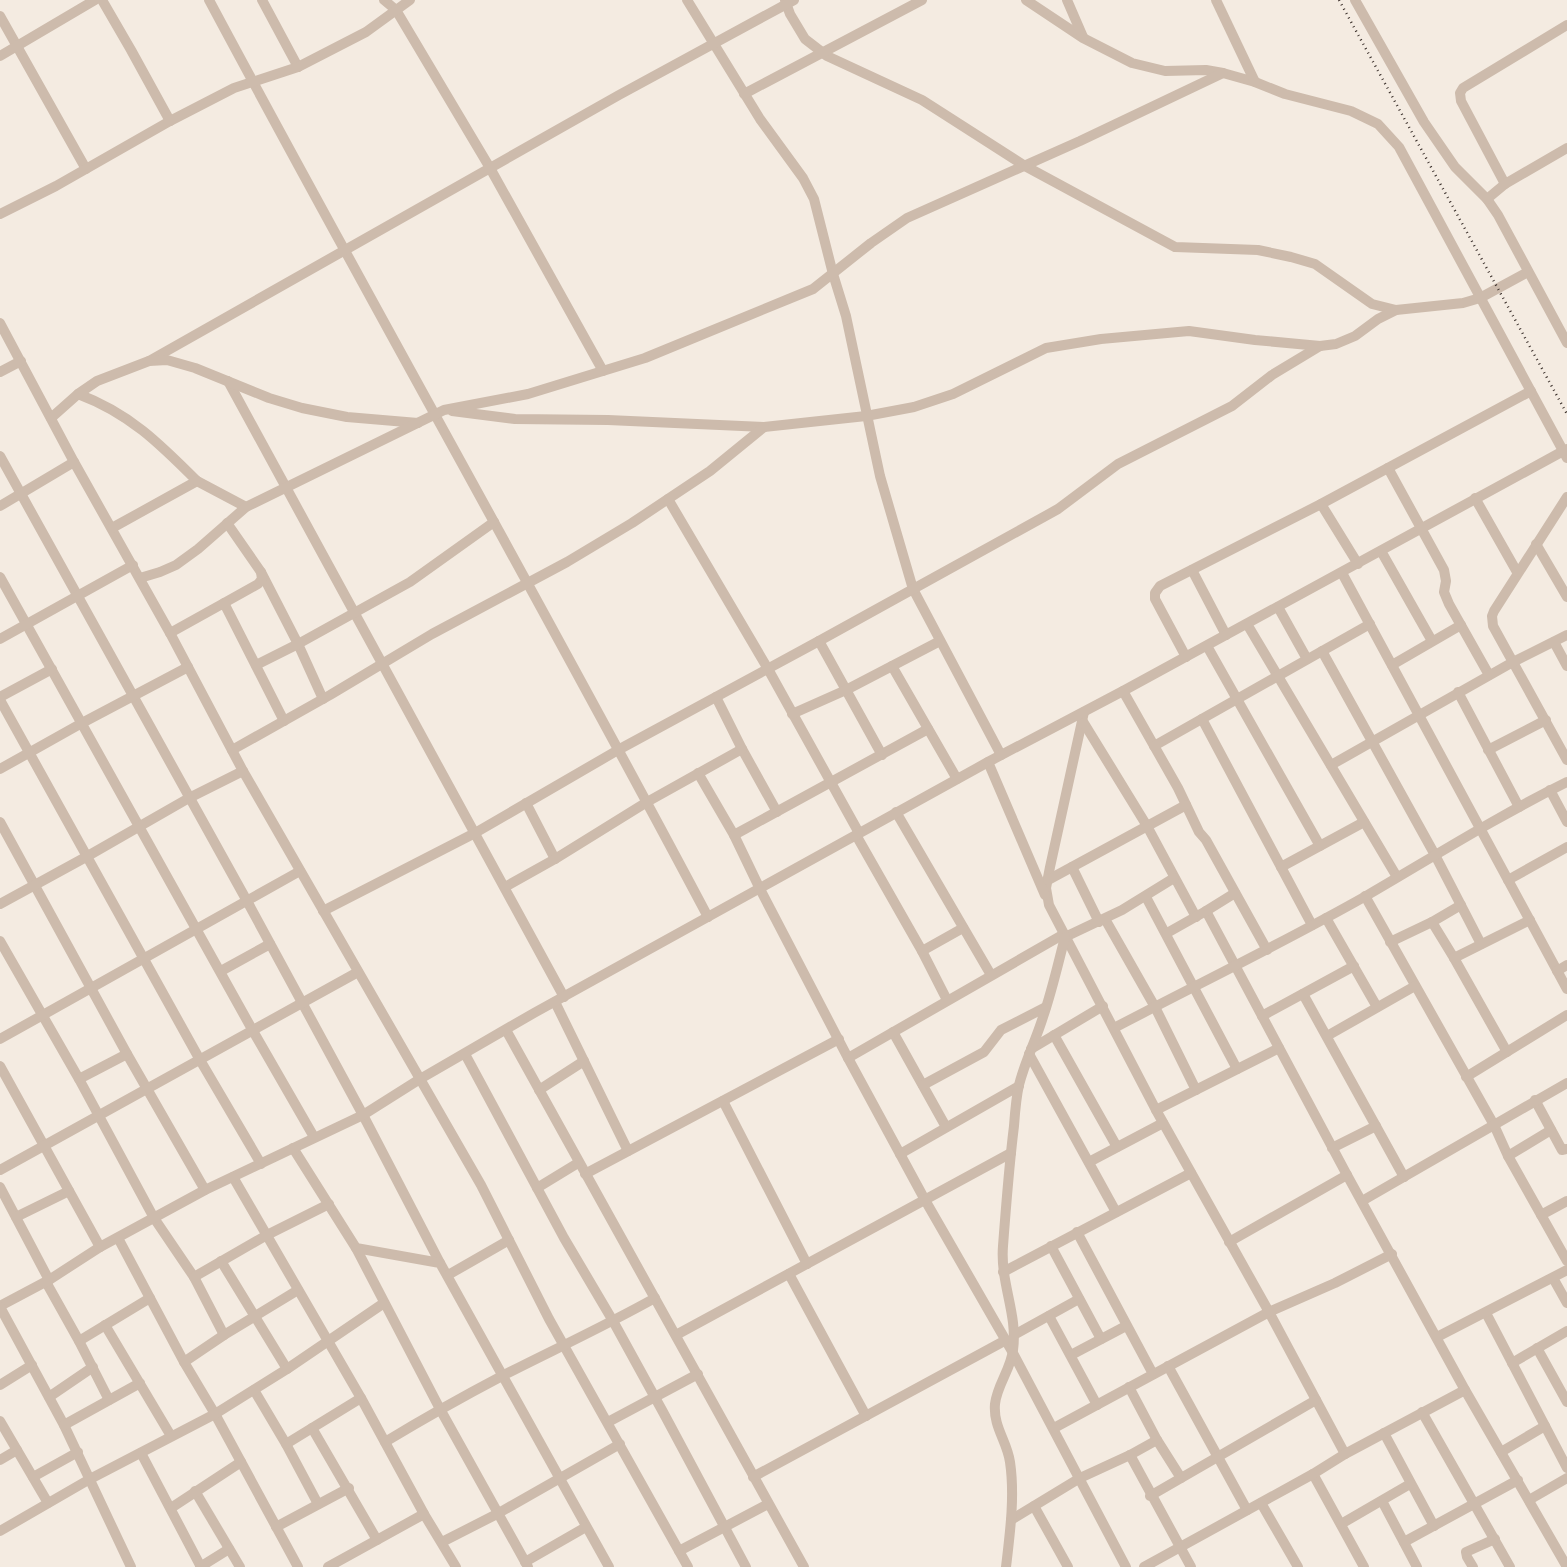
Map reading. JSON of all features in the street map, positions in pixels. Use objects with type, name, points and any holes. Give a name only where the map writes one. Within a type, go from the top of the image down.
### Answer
[{"type":"street","points":[[0,56],[95,0]]},
{"type":"street","points":[[102,0],[170,121]]},
{"type":"street","points":[[209,0],[708,917]]},
{"type":"street","points":[[262,0],[298,67]]},
{"type":"street","points":[[384,0],[396,10],[490,168],[603,371]]},
{"type":"street","points":[[0,214],[56,186],[170,121],[234,88],[298,67],[366,32],[410,0]]},
{"type":"street","points":[[687,0],[760,119],[804,178],[814,199],[832,274],[846,316],[880,476],[913,590],[1001,755]]},
{"type":"street","points":[[744,94],[822,53],[907,3],[922,0]]},
{"type":"street","points":[[131,1567],[78,1452],[0,1306],[47,1281],[100,1247],[205,1190],[363,1114],[560,999],[896,812],[1001,755],[1083,716],[1124,691],[1342,573],[1475,498],[1566,453],[1531,392],[1399,147],[1378,124],[1351,111],[1285,94],[1255,82],[1223,73],[1206,70],[1165,71],[1132,63],[1083,38],[1026,0]]},
{"type":"street","points":[[1067,0],[1083,38]]},
{"type":"street","points":[[1216,0],[1255,82]]},
{"type":"street","points":[[1354,0],[1424,122],[1456,167],[1487,199],[1567,344]]},
{"type":"street","points":[[51,418],[97,380],[149,361],[788,1],[805,39],[822,53],[922,100],[1025,166],[1175,247],[1258,250],[1291,257],[1315,264],[1372,304],[1396,310],[1463,303],[1480,298],[1528,272]]},
{"type":"street","points":[[0,16],[86,169]]},
{"type":"street","points":[[1505,184],[1461,101],[1460,93],[1463,88],[1567,25]]},
{"type":"street","points":[[140,578],[176,565],[198,549],[246,507],[444,410],[528,394],[645,358],[813,289],[907,218],[1080,141],[1223,73]]},
{"type":"street","points":[[1487,199],[1505,184],[1567,148]]},
{"type":"street","points":[[444,410],[515,419],[608,420],[764,426],[866,416],[914,406],[953,394],[1046,348],[1102,339],[1189,331],[1320,346],[1336,344],[1355,336],[1378,319],[1396,310]]},
{"type":"street","points":[[0,323],[74,462],[170,633],[243,771],[481,1185],[565,1346],[688,1567]]},
{"type":"street","points":[[323,911],[475,832],[618,750],[1058,509],[1118,464],[1232,406],[1272,375],[1320,346]]},
{"type":"street","points":[[149,361],[167,360],[194,368],[268,398],[302,408],[347,417],[419,423]]},
{"type":"street","points":[[0,372],[21,362]]},
{"type":"street","points":[[228,381],[505,888],[560,999],[584,1061],[628,1151]]},
{"type":"street","points":[[1186,657],[1155,599],[1155,593],[1160,586],[1321,504],[1531,392]]},
{"type":"street","points":[[78,394],[125,416],[159,442],[196,481],[246,507]]},
{"type":"street","points":[[232,750],[323,699],[382,662],[567,562],[632,523],[710,470],[764,426]]},
{"type":"street","points":[[0,456],[302,1002],[363,1114],[440,1263],[609,1567]]},
{"type":"street","points":[[0,506],[74,462]]},
{"type":"street","points":[[1388,468],[1444,570],[1446,581],[1444,592],[1449,604],[1489,675]]},
{"type":"street","points":[[112,528],[196,481]]},
{"type":"street","points":[[1567,496],[1492,616],[1493,626],[1567,760]]},
{"type":"street","points":[[1475,498],[1518,572]]},
{"type":"street","points":[[668,499],[768,669],[948,1000]]},
{"type":"street","points":[[1321,504],[1358,564]]},
{"type":"street","points":[[227,522],[261,572],[298,644],[323,699]]},
{"type":"street","points":[[256,665],[410,582],[494,522]]},
{"type":"street","points":[[1536,544],[1567,597]]},
{"type":"street","points":[[1381,551],[1432,641]]},
{"type":"street","points":[[0,639],[133,565]]},
{"type":"street","points":[[1192,570],[1226,635]]},
{"type":"street","points":[[170,633],[258,584],[262,580],[261,572]]},
{"type":"street","points":[[1342,573],[1567,989]]},
{"type":"street","points":[[0,577],[314,1137]]},
{"type":"street","points":[[224,604],[284,721]]},
{"type":"street","points":[[1278,607],[1307,660]]},
{"type":"street","points":[[1247,624],[1396,877]]},
{"type":"street","points":[[1154,746],[1370,624]]},
{"type":"street","points":[[1392,664],[1461,625]]},
{"type":"street","points":[[1331,765],[1458,692],[1567,635]]},
{"type":"street","points":[[820,641],[882,755]]},
{"type":"street","points":[[792,714],[846,690],[940,641]]},
{"type":"street","points":[[1554,642],[1567,666]]},
{"type":"street","points":[[1207,646],[1320,846]]},
{"type":"street","points":[[1322,651],[1373,741],[1482,944]]},
{"type":"street","points":[[892,666],[957,779]]},
{"type":"street","points":[[0,769],[133,695],[188,668]]},
{"type":"street","points":[[52,669],[0,699],[200,1060],[262,1164]]},
{"type":"street","points":[[1124,691],[1199,832],[1206,840],[1267,950]]},
{"type":"street","points":[[1458,692],[1519,807]]},
{"type":"street","points":[[716,697],[742,750],[777,812]]},
{"type":"street","points":[[1083,716],[1147,826],[1196,917]]},
{"type":"street","points":[[1049,905],[1046,888],[1083,716]]},
{"type":"street","points":[[1202,719],[1312,925]]},
{"type":"street","points":[[1488,750],[1546,720]]},
{"type":"street","points":[[734,835],[928,729]]},
{"type":"street","points":[[505,888],[698,772],[742,750]]},
{"type":"street","points":[[988,762],[1064,936],[1103,1006],[1163,1123],[1269,1312],[1345,1454]]},
{"type":"street","points":[[0,904],[189,798],[243,771]]},
{"type":"street","points":[[698,772],[734,835],[838,1039],[925,1200],[1010,1338]]},
{"type":"street","points":[[1114,1028],[1236,967],[1365,896],[1481,828],[1567,782]]},
{"type":"street","points":[[1550,790],[1567,822]]},
{"type":"street","points":[[526,803],[555,859]]},
{"type":"street","points":[[1048,880],[1186,805]]},
{"type":"street","points":[[896,812],[991,975]]},
{"type":"street","points":[[0,822],[127,1054],[205,1190]]},
{"type":"street","points":[[1281,867],[1364,822]]},
{"type":"street","points":[[1508,880],[1567,847]]},
{"type":"street","points":[[1072,867],[1155,1007],[1196,1090]]},
{"type":"street","points":[[0,1039],[198,930],[300,871]]},
{"type":"street","points":[[848,1058],[991,975],[1064,936],[1102,920],[1174,878]]},
{"type":"street","points":[[1167,933],[1206,912],[1235,893]]},
{"type":"street","points":[[1146,896],[1238,1069]]},
{"type":"street","points":[[1365,896],[1494,1125],[1508,1156],[1567,1260]]},
{"type":"street","points":[[1390,942],[1432,922],[1461,905]]},
{"type":"street","points":[[1206,912],[1332,1148],[1392,1254],[1465,1390],[1567,1567]]},
{"type":"street","points":[[1326,918],[1377,1007]]},
{"type":"street","points":[[1454,958],[1530,920]]},
{"type":"street","points":[[1432,922],[1507,1052]]},
{"type":"street","points":[[922,951],[963,928]]},
{"type":"street","points":[[1064,936],[1046,1007],[1019,1086],[1002,1249],[1003,1272],[1006,1291],[1012,1309],[1010,1338],[1013,1353],[1126,1567]]},
{"type":"street","points":[[0,941],[154,1218],[194,1277],[224,1335]]},
{"type":"street","points":[[221,971],[270,944]]},
{"type":"street","points":[[1557,971],[1567,965]]},
{"type":"street","points":[[1262,1016],[1354,966]]},
{"type":"street","points":[[0,1170],[358,972]]},
{"type":"street","points":[[1327,1036],[1415,986]]},
{"type":"street","points":[[1303,994],[1404,1177]]},
{"type":"street","points":[[1030,1051],[1103,1006]]},
{"type":"street","points":[[923,1086],[984,1052],[1001,1030],[1046,1007]]},
{"type":"street","points":[[1466,1077],[1567,1015]]},
{"type":"street","points":[[506,1030],[578,1163],[698,1374],[804,1567]]},
{"type":"street","points":[[893,1032],[946,1128]]},
{"type":"street","points":[[1054,1035],[1117,1147]]},
{"type":"street","points":[[585,1174],[838,1039]]},
{"type":"street","points":[[1156,1110],[1279,1048]]},
{"type":"street","points":[[1030,1051],[1116,1212]]},
{"type":"street","points":[[78,1079],[127,1054]]},
{"type":"street","points":[[465,1054],[537,1188],[655,1397],[746,1567]]},
{"type":"street","points":[[539,1090],[584,1061]]},
{"type":"street","points":[[0,1066],[100,1247]]},
{"type":"street","points":[[1362,1201],[1567,1083]]},
{"type":"street","points":[[900,1154],[1019,1086]]},
{"type":"street","points":[[1535,1100],[1562,1150],[1567,1149]]},
{"type":"street","points":[[723,1101],[807,1264]]},
{"type":"street","points":[[1089,1162],[1163,1123]]},
{"type":"street","points":[[1332,1148],[1376,1126]]},
{"type":"street","points":[[1508,1156],[1551,1130]]},
{"type":"street","points":[[293,1148],[356,1248],[440,1409],[527,1564],[586,1527]]},
{"type":"street","points":[[676,1335],[1011,1153]]},
{"type":"street","points":[[537,1188],[578,1163]]},
{"type":"street","points":[[1003,1272],[1191,1173]]},
{"type":"street","points":[[1229,1242],[1347,1175]]},
{"type":"street","points":[[233,1177],[456,1567]]},
{"type":"street","points":[[0,1187],[109,1400]]},
{"type":"street","points":[[16,1217],[68,1191]]},
{"type":"street","points":[[1541,1215],[1567,1201]]},
{"type":"street","points":[[194,1277],[267,1235],[329,1204]]},
{"type":"street","points":[[1077,1232],[1153,1374]]},
{"type":"street","points":[[118,1238],[184,1362],[215,1414],[298,1567]]},
{"type":"street","points":[[448,1275],[509,1240]]},
{"type":"street","points":[[1051,1246],[1102,1339]]},
{"type":"street","points":[[356,1248],[440,1263]]},
{"type":"street","points":[[1054,1428],[1269,1312],[1335,1283],[1392,1254]]},
{"type":"street","points":[[221,1261],[287,1369]]},
{"type":"street","points":[[1437,1338],[1567,1270]]},
{"type":"street","points":[[789,1274],[866,1416]]},
{"type":"street","points":[[1553,1278],[1567,1303]]},
{"type":"street","points":[[184,1362],[298,1290]]},
{"type":"street","points":[[79,1341],[150,1298]]},
{"type":"street","points":[[385,1442],[440,1409],[655,1298]]},
{"type":"street","points":[[753,1477],[1079,1299]]},
{"type":"street","points":[[0,1531],[90,1479],[215,1414],[287,1369],[384,1303]]},
{"type":"street","points":[[1486,1313],[1567,1468]]},
{"type":"street","points":[[1049,1316],[1097,1405]]},
{"type":"street","points":[[105,1325],[172,1436]]},
{"type":"street","points":[[1071,1355],[1126,1326]]},
{"type":"street","points":[[1512,1363],[1567,1331]]},
{"type":"street","points":[[1537,1348],[1567,1402]]},
{"type":"street","points":[[1006,1567],[1011,1520],[1010,1461],[998,1430],[995,1404],[1013,1353]]},
{"type":"street","points":[[0,1385],[32,1365]]},
{"type":"street","points":[[1168,1366],[1247,1510]]},
{"type":"street","points":[[49,1397],[93,1367]]},
{"type":"street","points":[[608,1422],[698,1374]]},
{"type":"street","points":[[64,1425],[140,1383]]},
{"type":"street","points":[[1129,1387],[1157,1440],[1181,1478]]},
{"type":"street","points":[[254,1390],[318,1504]]},
{"type":"street","points":[[1144,1567],[1313,1474],[1345,1454],[1465,1390]]},
{"type":"street","points":[[286,1444],[361,1398]]},
{"type":"street","points":[[1150,1496],[1316,1400]]},
{"type":"street","points":[[1422,1412],[1510,1567]]},
{"type":"street","points":[[0,1421],[48,1503]]},
{"type":"street","points":[[1501,1452],[1545,1426]]},
{"type":"street","points":[[312,1428],[377,1540]]},
{"type":"street","points":[[1384,1433],[1434,1526]]},
{"type":"street","points":[[1011,1520],[1080,1478],[1130,1455],[1157,1440]]},
{"type":"street","points":[[442,1542],[498,1514],[620,1444]]},
{"type":"street","points":[[0,1460],[17,1450]]},
{"type":"street","points":[[33,1477],[78,1452]]},
{"type":"street","points":[[140,1453],[201,1567],[229,1549]]},
{"type":"street","points":[[1130,1455],[1150,1496],[1191,1567]]},
{"type":"street","points":[[171,1508],[241,1462]]},
{"type":"street","points":[[1313,1474],[1364,1567]]},
{"type":"street","points":[[1529,1500],[1567,1478]]},
{"type":"street","points":[[1404,1542],[1518,1480]]},
{"type":"street","points":[[1340,1524],[1410,1484]]},
{"type":"street","points":[[276,1527],[348,1488]]},
{"type":"street","points":[[195,1491],[240,1567]]},
{"type":"street","points":[[1382,1501],[1417,1567]]},
{"type":"street","points":[[1261,1503],[1298,1567]]},
{"type":"street","points":[[679,1551],[768,1504]]},
{"type":"street","points":[[1034,1506],[1068,1567]]},
{"type":"street","points":[[328,1567],[424,1514]]},
{"type":"street","points":[[1473,1567],[1466,1552],[1495,1538]]},
{"type":"street","points":[[347,1556],[352,1567]]},
{"type":"railway","points":[[1339,0],[1567,414]]}]
